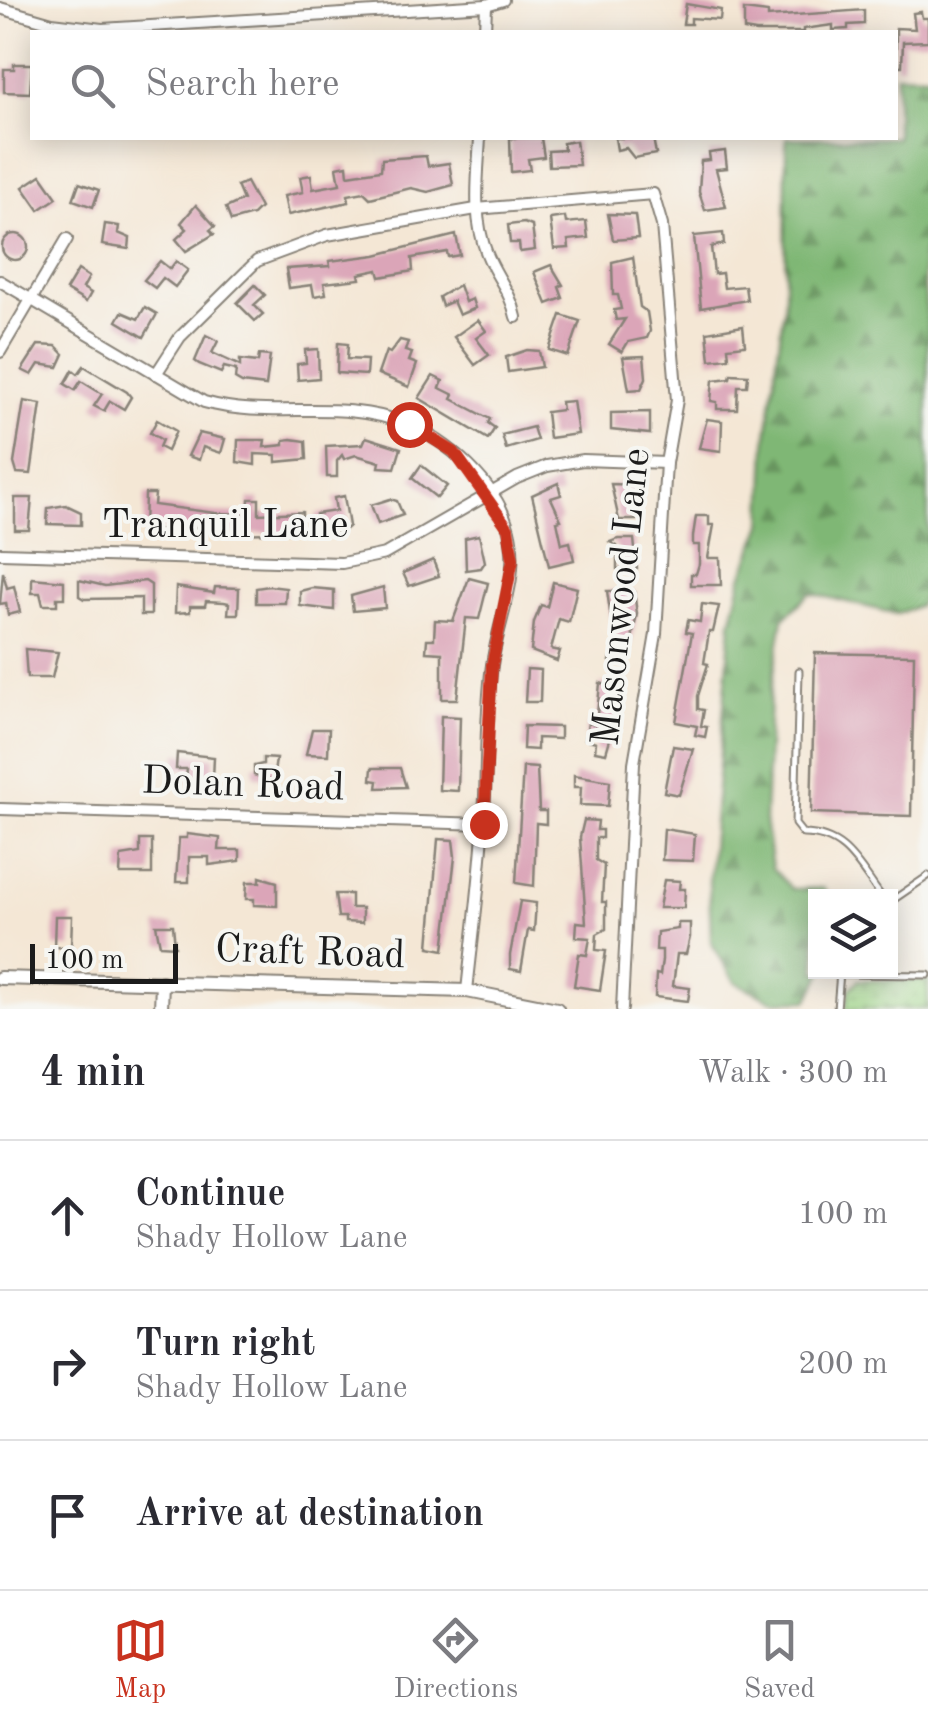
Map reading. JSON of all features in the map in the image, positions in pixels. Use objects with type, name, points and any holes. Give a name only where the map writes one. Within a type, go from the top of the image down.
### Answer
[{"type":"street","points":[[0,8],[52,23],[102,28],[486,5],[503,0]]},
{"type":"street","points":[[485,30],[486,5]]},
{"type":"street","points":[[480,140],[476,209],[486,253],[512,297],[516,317]]},
{"type":"street","name":"Masonwood Lane","points":[[476,209],[653,194],[662,225],[662,271],[676,358],[676,400],[666,463],[656,634],[634,763],[622,1009]]},
{"type":"street","points":[[156,374],[180,337],[258,261],[328,235],[476,209]]},
{"type":"street","points":[[0,352],[67,239]]},
{"type":"street","points":[[0,281],[204,402],[238,412],[354,410],[382,414],[454,452],[488,494],[508,528],[513,559],[492,665],[484,824],[466,992]]},
{"type":"street","name":"Tranquil Lane","points":[[0,553],[342,563],[385,554],[488,494],[548,466],[584,460],[666,463]]},
{"type":"street","name":"Dolan Road","points":[[0,809],[484,824]]},
{"type":"street","name":"Craft Road","points":[[0,978],[466,992],[557,1009]]},
{"type":"street","points":[[161,1009],[162,982]]},
{"type":"lane","points":[[799,671],[795,824],[802,834],[822,834],[842,843],[876,889]]},
{"type":"lane","points":[[898,897],[928,876]]},
{"type":"lane","points":[[898,974],[928,975]]},
{"type":"lane","points":[[837,1009],[840,979]]},
{"type":"green space","points":[[898,74],[928,75],[928,237],[922,256],[928,331],[928,588],[919,606],[896,614],[810,593],[783,619],[770,696],[765,820],[772,868],[792,889],[823,888],[824,889],[808,889],[808,979],[819,979],[808,1000],[773,1001],[735,982],[711,942],[709,882],[731,623],[742,577],[763,524],[766,443],[785,298],[787,140],[898,140]]},
{"type":"green space","points":[[859,980],[928,981],[928,1009],[846,1009],[850,989]]},
{"type":"building","points":[[686,4],[721,10],[720,20],[691,18],[691,24],[683,24]]},
{"type":"building","points":[[744,10],[768,13],[768,17],[864,10],[864,24],[848,25],[848,29],[833,30],[833,25],[803,30],[744,30]]},
{"type":"building","points":[[921,12],[922,18],[928,18],[928,41],[903,42],[902,66],[898,66],[896,28],[915,29],[913,13]]},
{"type":"building","points":[[14,64],[30,64],[30,93],[4,92],[4,69],[14,69]]},
{"type":"building","points":[[510,140],[541,140],[544,157],[528,159],[530,170],[511,172]]},
{"type":"building","points":[[615,140],[653,140],[656,154],[634,158],[626,148],[617,150]]},
{"type":"building","points":[[576,141],[579,165],[549,166],[548,151],[564,150],[563,143]]},
{"type":"building","points":[[725,151],[727,168],[716,169],[726,207],[705,210],[699,192],[701,161],[710,160],[709,153]]},
{"type":"building","points":[[426,156],[428,166],[449,163],[453,185],[428,192],[411,188],[370,198],[364,192],[348,195],[349,202],[288,215],[284,196],[303,192],[300,177],[311,175],[313,189],[340,184],[337,167],[347,165],[348,175],[381,170],[382,159]]},
{"type":"building","points":[[41,175],[57,198],[39,210],[23,187]]},
{"type":"building","points":[[246,182],[260,208],[253,215],[231,221],[226,208],[243,200],[237,186]]},
{"type":"building","points":[[79,183],[99,190],[93,207],[73,200]]},
{"type":"building","points":[[196,205],[215,226],[210,230],[214,234],[186,251],[176,239],[187,229],[181,223]]},
{"type":"building","points":[[608,214],[635,215],[638,238],[613,240]]},
{"type":"building","points":[[565,217],[566,223],[586,221],[588,238],[568,240],[569,248],[554,249],[550,219]]},
{"type":"building","points":[[105,224],[119,226],[118,233],[130,238],[129,249],[102,245]]},
{"type":"building","points":[[508,225],[532,226],[535,250],[520,252],[519,243],[510,243]]},
{"type":"building","points":[[723,233],[724,244],[711,247],[714,274],[722,273],[724,288],[745,286],[747,300],[701,308],[694,236]]},
{"type":"building","points":[[15,234],[24,238],[28,247],[24,256],[15,260],[6,256],[2,247],[6,238]]},
{"type":"building","points":[[456,235],[460,255],[448,257],[447,252],[412,258],[413,271],[380,277],[378,270],[359,274],[360,279],[324,283],[326,294],[314,296],[312,285],[289,288],[286,269],[330,266],[329,261],[376,255]]},
{"type":"building","points":[[633,257],[640,307],[647,312],[650,331],[647,338],[628,342],[622,352],[609,344],[625,319],[616,320],[614,310],[621,309],[618,295],[613,295],[612,262]]},
{"type":"building","points":[[160,261],[170,269],[176,261],[188,270],[175,287],[163,278],[155,288],[144,280]]},
{"type":"building","points":[[551,265],[563,285],[559,287],[563,298],[547,304],[534,272]]},
{"type":"building","points":[[78,270],[89,277],[83,288],[91,293],[86,302],[66,290]]},
{"type":"building","points":[[255,285],[265,295],[254,305],[263,314],[255,321],[237,303]]},
{"type":"building","points":[[459,285],[465,302],[472,299],[475,308],[459,315],[453,301],[442,306],[439,297]]},
{"type":"building","points":[[145,307],[157,314],[144,337],[117,321],[122,312],[138,319]]},
{"type":"building","points":[[561,315],[580,321],[568,356],[549,350]]},
{"type":"building","points":[[478,320],[486,331],[476,338],[489,355],[475,365],[454,337]]},
{"type":"building","points":[[743,326],[745,345],[728,347],[729,358],[710,360],[707,332]]},
{"type":"building","points":[[206,335],[218,341],[212,353],[240,366],[240,360],[258,362],[259,355],[270,356],[266,386],[242,383],[235,379],[236,370],[224,367],[221,373],[195,361]]},
{"type":"building","points":[[400,340],[408,342],[405,351],[412,353],[409,361],[417,364],[409,387],[378,374],[386,351],[390,353]]},
{"type":"building","points":[[338,343],[348,344],[347,359],[367,360],[366,375],[337,373]]},
{"type":"building","points":[[38,345],[56,346],[64,354],[58,367],[39,364],[32,375],[22,370]]},
{"type":"building","points":[[318,349],[319,378],[298,380],[297,364],[306,363],[305,350]]},
{"type":"building","points":[[527,350],[539,351],[542,367],[508,372],[506,357]]},
{"type":"building","points":[[644,356],[646,378],[641,389],[629,390],[623,357]]},
{"type":"building","points":[[84,366],[127,392],[131,397],[124,409],[110,401],[104,411],[94,406],[102,394],[81,381],[75,390],[65,384],[73,370],[78,374]]},
{"type":"building","points":[[731,374],[748,375],[747,386],[738,386],[737,409],[717,409],[717,402],[711,401],[713,380],[730,378]]},
{"type":"building","points":[[433,376],[443,381],[440,388],[454,395],[452,399],[490,419],[488,423],[495,428],[488,439],[419,398]]},
{"type":"building","points":[[24,401],[41,404],[31,474],[17,473],[14,463]]},
{"type":"building","points":[[573,401],[578,434],[549,438],[546,412],[562,410],[561,402]]},
{"type":"building","points":[[650,412],[650,434],[611,430],[611,413]]},
{"type":"building","points":[[707,419],[722,421],[721,451],[699,448]]},
{"type":"building","points":[[157,420],[176,431],[167,451],[159,447],[162,440],[150,433]]},
{"type":"building","points":[[533,427],[537,440],[506,449],[502,435]]},
{"type":"building","points":[[199,433],[225,439],[221,453],[203,447],[199,460],[188,456]]},
{"type":"building","points":[[366,437],[401,448],[395,468],[379,467],[380,462],[356,455],[344,459],[342,455],[337,461],[337,477],[327,477],[326,446],[363,444]]},
{"type":"building","points":[[238,440],[265,440],[264,447],[284,445],[284,440],[306,441],[307,459],[276,462],[276,455],[255,454],[255,465],[237,462]]},
{"type":"building","points":[[421,465],[447,486],[437,498],[412,478]]},
{"type":"building","points":[[558,483],[561,495],[551,498],[561,520],[557,521],[562,544],[570,542],[574,560],[549,566],[532,495]]},
{"type":"building","points":[[611,484],[637,485],[636,520],[619,520]]},
{"type":"building","points":[[145,494],[155,494],[154,505],[215,513],[248,514],[249,499],[259,499],[259,514],[302,512],[302,532],[238,534],[204,527],[144,530]]},
{"type":"building","points":[[344,496],[349,526],[343,531],[319,531],[316,514],[336,511],[334,498]]},
{"type":"building","points":[[15,498],[32,498],[29,530],[15,530]]},
{"type":"building","points":[[390,499],[397,501],[403,515],[378,524],[371,505]]},
{"type":"building","points":[[66,505],[81,512],[81,525],[47,524],[48,508]]},
{"type":"building","points":[[696,516],[709,516],[709,525],[714,525],[708,558],[720,558],[721,585],[691,585],[691,574],[696,574],[699,564],[699,545],[693,545]]},
{"type":"building","points":[[479,535],[485,562],[481,568],[466,570],[465,538]]},
{"type":"building","points":[[634,539],[637,569],[617,569],[617,546],[610,542]]},
{"type":"building","points":[[433,560],[439,576],[409,586],[403,573]]},
{"type":"building","points":[[3,572],[7,588],[14,586],[20,612],[8,615],[6,603],[0,604]]},
{"type":"building","points":[[32,578],[64,581],[64,598],[57,598],[57,605],[43,605],[40,593],[32,593]]},
{"type":"building","points":[[469,578],[488,583],[479,619],[466,618],[457,699],[442,699],[442,653],[426,652],[427,639],[434,639],[435,620],[453,621]]},
{"type":"building","points":[[79,580],[105,586],[145,581],[151,585],[151,615],[141,615],[141,598],[84,599],[79,596]]},
{"type":"building","points":[[553,582],[577,588],[569,622],[559,619],[551,649],[560,651],[557,661],[531,651],[534,622],[541,605],[547,607]]},
{"type":"building","points":[[176,587],[214,593],[215,587],[239,588],[238,614],[228,614],[229,603],[206,601],[205,606],[190,606],[190,612],[175,613]]},
{"type":"building","points":[[383,587],[385,608],[353,611],[351,596]]},
{"type":"building","points":[[256,588],[286,588],[285,603],[256,603]]},
{"type":"building","points":[[334,590],[334,610],[300,606],[300,591]]},
{"type":"building","points":[[607,591],[634,591],[637,614],[627,664],[610,661],[620,619],[611,619]]},
{"type":"building","points":[[702,604],[719,606],[713,632],[709,632],[704,663],[708,664],[698,696],[698,709],[704,710],[701,726],[707,727],[705,737],[695,735],[697,726],[676,722],[692,633],[686,632],[688,620],[700,622]]},
{"type":"building","points":[[25,649],[58,652],[52,678],[27,678]]},
{"type":"building","points":[[815,653],[914,655],[911,816],[811,813]]},
{"type":"building","points":[[527,669],[541,670],[540,702],[525,702]]},
{"type":"building","points":[[600,683],[624,690],[606,753],[595,751],[596,742],[585,739],[588,723],[596,725]]},
{"type":"building","points":[[441,716],[460,717],[458,791],[439,790]]},
{"type":"building","points":[[524,726],[560,727],[560,739],[537,738],[537,750],[523,749]]},
{"type":"building","points":[[312,729],[329,729],[328,755],[306,754]]},
{"type":"building","points":[[673,746],[693,749],[679,795],[664,792]]},
{"type":"building","points":[[177,753],[214,757],[213,779],[192,782],[186,778],[187,769],[176,769]]},
{"type":"building","points":[[263,758],[276,759],[273,781],[254,775],[254,766],[263,764]]},
{"type":"building","points":[[523,767],[537,768],[539,811],[546,811],[546,824],[536,823],[534,886],[516,883]]},
{"type":"building","points":[[372,768],[400,768],[406,787],[377,788],[378,781],[371,780]]},
{"type":"building","points":[[574,775],[610,781],[608,806],[580,805],[581,787],[574,787]]},
{"type":"building","points":[[584,820],[598,821],[597,830],[602,830],[602,838],[596,838],[596,860],[604,865],[602,902],[606,902],[606,929],[597,934],[596,950],[606,951],[600,990],[574,986],[579,954],[587,955],[590,938],[576,937],[577,922],[586,923],[580,837]]},
{"type":"building","points":[[664,829],[695,834],[693,861],[662,860]]},
{"type":"building","points":[[187,834],[220,838],[219,850],[240,850],[240,861],[209,865],[209,857],[189,857],[189,882],[176,882],[179,838],[187,838]]},
{"type":"building","points":[[438,839],[453,840],[455,857],[444,950],[429,947]]},
{"type":"building","points":[[140,840],[152,840],[152,874],[120,874],[121,856],[140,853]]},
{"type":"building","points":[[260,877],[277,882],[277,906],[254,905],[254,899],[246,899],[247,882],[260,882]]},
{"type":"building","points":[[664,880],[680,881],[679,889],[685,889],[684,908],[659,908]]},
{"type":"building","points":[[335,894],[351,894],[351,908],[362,908],[362,923],[345,922],[345,917],[338,917]]},
{"type":"building","points":[[520,901],[536,903],[534,931],[528,930],[521,971],[510,969]]},
{"type":"building","points":[[55,916],[72,916],[71,948],[54,947]]},
{"type":"building","points":[[678,923],[690,923],[690,937],[686,954],[677,954],[673,986],[690,988],[688,1001],[655,997],[656,974],[660,975],[662,960],[662,950],[656,950],[657,932],[678,929]]},
{"type":"building","points":[[156,925],[173,925],[175,946],[160,945]]},
{"type":"route","points":[[409,424],[454,452],[474,473],[508,528],[513,559],[510,590],[492,665],[484,824]]}]
